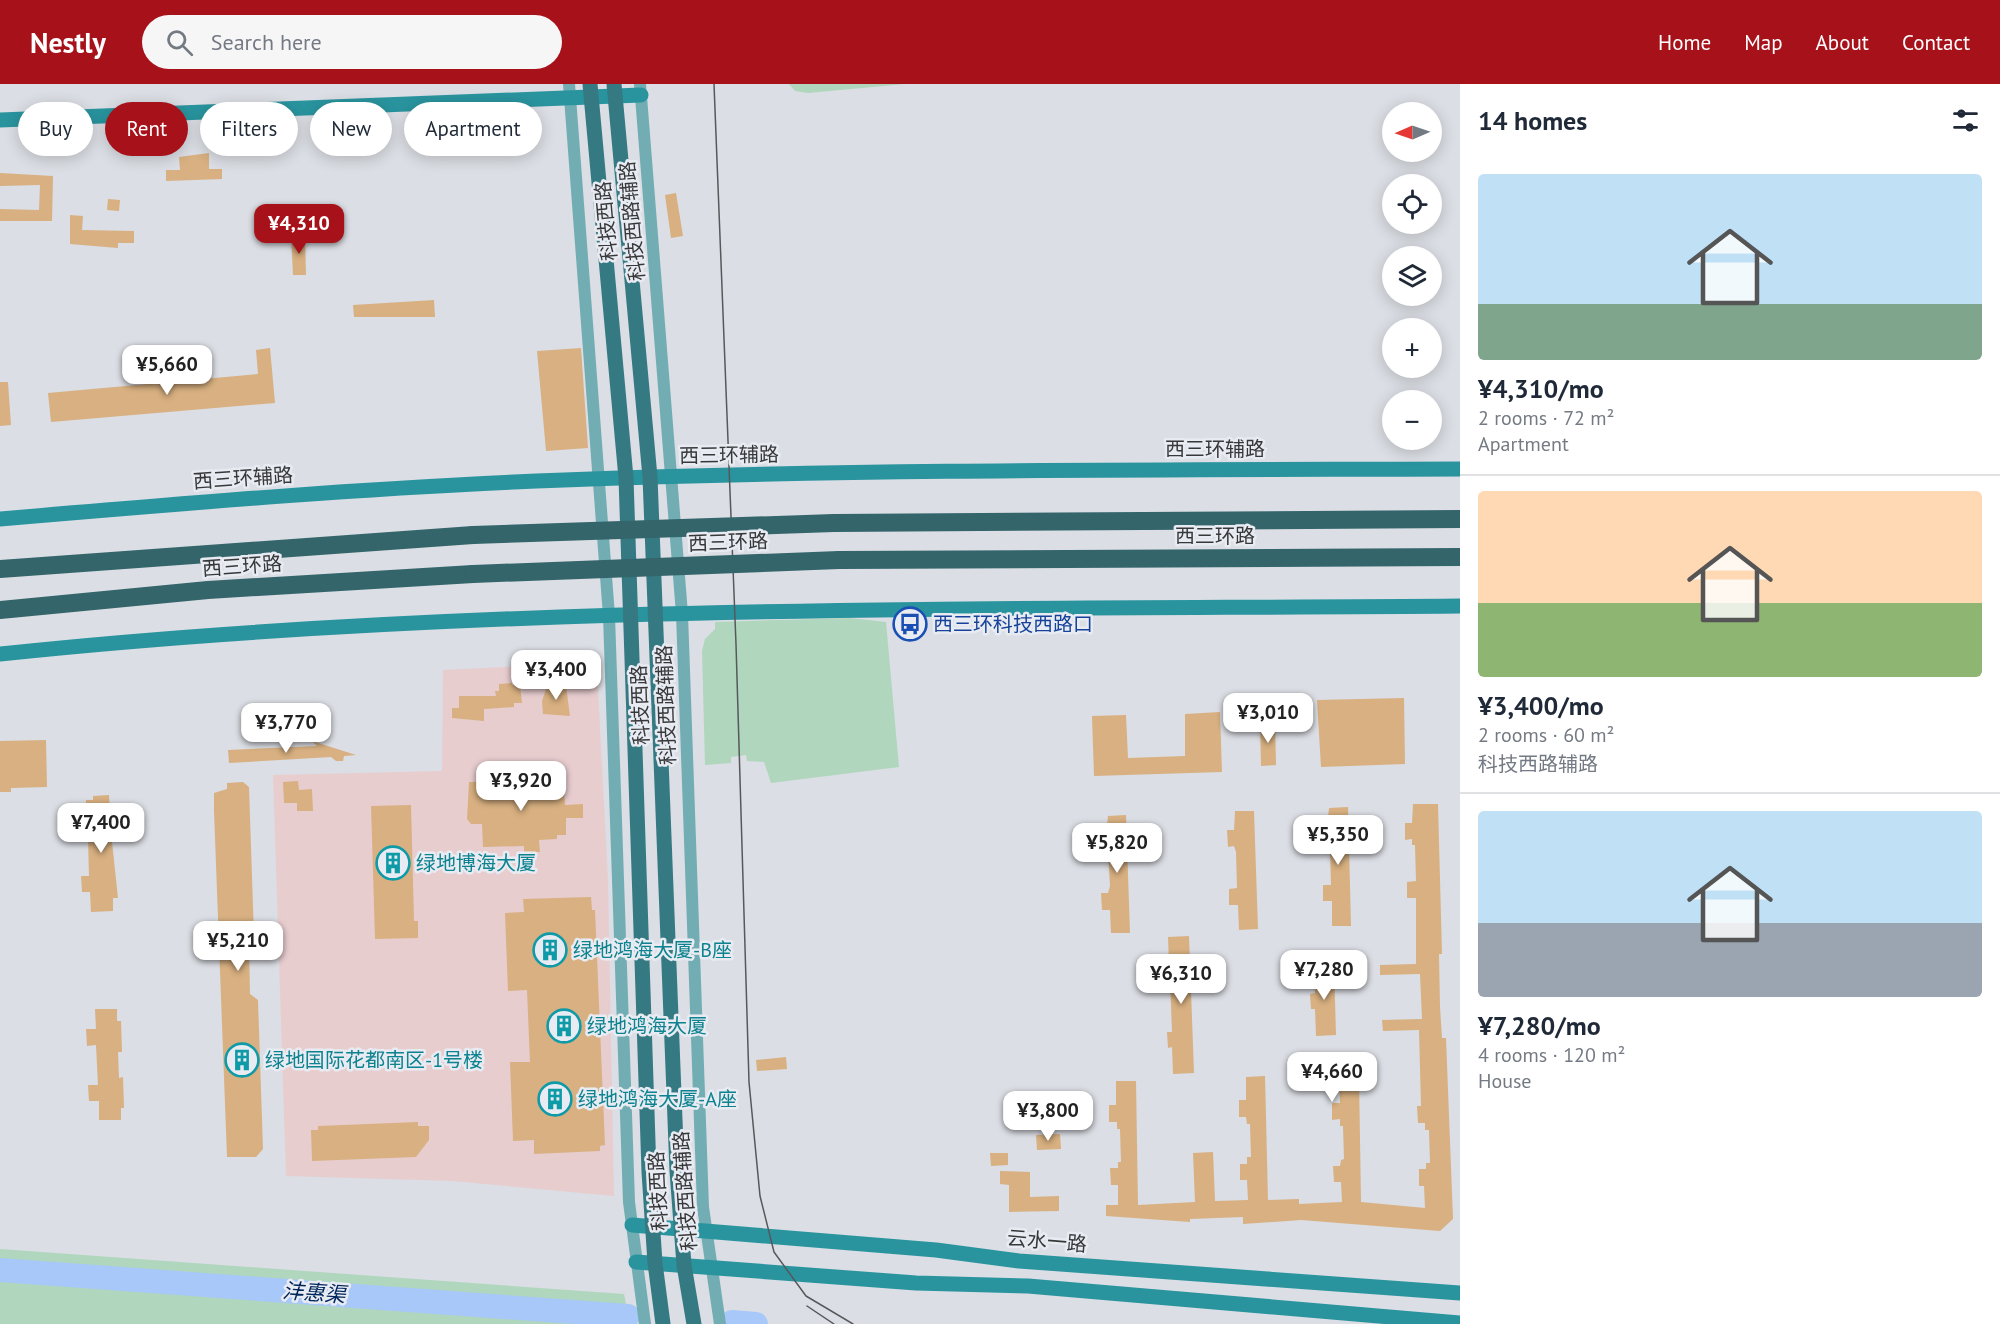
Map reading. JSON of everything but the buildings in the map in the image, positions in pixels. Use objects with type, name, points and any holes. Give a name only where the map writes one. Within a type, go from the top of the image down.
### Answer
[{"type":"highway","name":"西三环路","points":[[0,569],[473,535],[834,523],[1460,519]]},
{"type":"highway","name":"西三环路","points":[[0,610],[208,590],[473,574],[839,560],[1460,557]]},
{"type":"main road","points":[[0,120],[591,90],[640,90]]},
{"type":"main road","name":"科技西路","points":[[591,90],[626,478],[653,1227],[663,1324]]},
{"type":"main road","name":"科技西路","points":[[615,90],[650,477],[682,1229],[684,1265],[694,1324]]},
{"type":"main road","name":"西三环辅路","points":[[0,519],[187,502],[650,477],[975,471],[1460,470]]},
{"type":"main road","points":[[0,654],[306,630],[657,614],[1460,606]]},
{"type":"main road","name":"云水一路","points":[[632,1225],[936,1250],[1019,1261],[1460,1293]]},
{"type":"main road","points":[[636,1262],[916,1283],[1028,1286],[1460,1323]]},
{"type":"street","name":"科技西路辅路","points":[[640,90],[682,614],[706,1231],[720,1324]]},
{"type":"street","points":[[570,91],[609,616],[632,1225],[645,1324]]},
{"type":"shaded area","points":[[585,663],[597,670],[608,881],[614,1196],[452,1181],[286,1176],[273,775],[442,771],[443,670]]},
{"type":"green space","points":[[789,84],[905,84],[808,93],[795,91]]},
{"type":"green space","points":[[850,618],[886,622],[899,767],[771,783],[764,762],[747,761],[746,755],[731,757],[731,763],[705,765],[702,651],[705,639],[715,629],[715,622]]},
{"type":"green space","points":[[0,1249],[624,1294],[630,1324],[0,1324]]},
{"type":"waterway","name":"沣惠渠","points":[[0,1270],[628,1316]]},
{"type":"waterway","name":"沣惠渠","points":[[732,1322],[756,1324]]},
{"type":"tram line","points":[[714,84],[736,644],[749,1082],[760,1196],[774,1252],[806,1296],[853,1324]]},
{"type":"tram line","points":[[807,1306],[834,1324]]},
{"type":"place","name":"西三环科技西路口","points":[[910,624]]},
{"type":"place","name":"绿地博海大厦","points":[[393,863]]},
{"type":"place","name":"绿地鸿海大厦-B座","points":[[550,950]]},
{"type":"place","name":"绿地鸿海大厦","points":[[564,1026]]},
{"type":"place","name":"绿地国际花都南区-1号楼","points":[[242,1060]]},
{"type":"place","name":"绿地鸿海大厦-A座","points":[[555,1099]]}]
